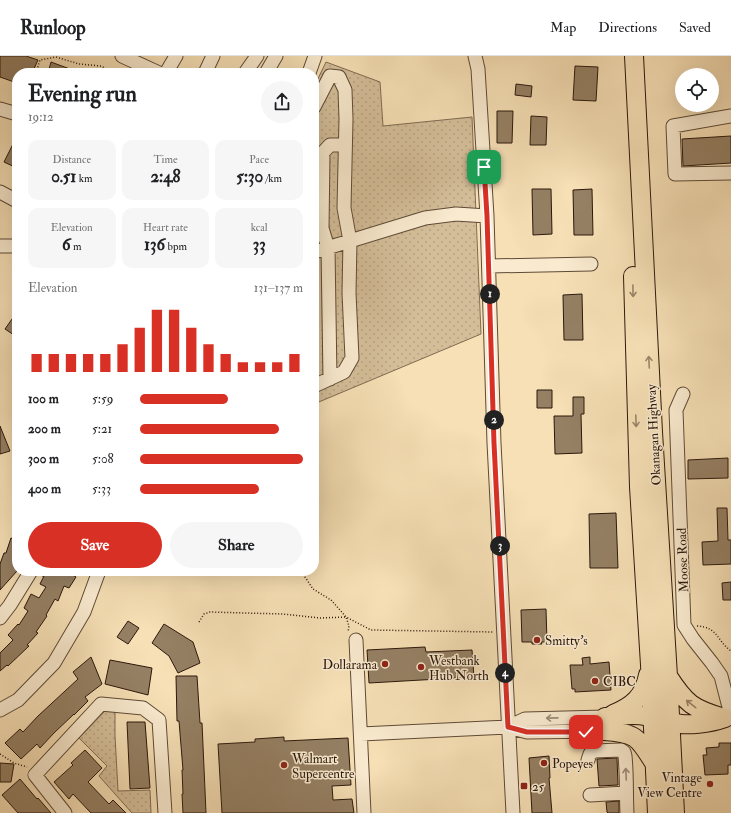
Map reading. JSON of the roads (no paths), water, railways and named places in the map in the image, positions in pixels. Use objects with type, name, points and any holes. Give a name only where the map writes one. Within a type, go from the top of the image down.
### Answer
[{"type":"highway","name":"Okanagan Highway","points":[[622,56],[633,275],[639,487],[653,718],[657,813]]},
{"type":"highway","name":"Okanagan Highway","points":[[634,56],[653,432],[675,813]]},
{"type":"highway","points":[[639,487],[652,532],[661,708],[663,714],[670,722],[700,724],[712,723],[729,717]]},
{"type":"highway","points":[[605,724],[637,700],[644,691],[650,665]]},
{"type":"highway","points":[[668,676],[679,692],[692,706],[704,712],[729,717]]},
{"type":"highway","points":[[605,724],[636,715],[653,718],[660,724],[662,732],[665,813]]},
{"type":"highway","points":[[605,724],[630,734],[642,744],[655,764]]},
{"type":"highway","points":[[673,767],[677,749],[682,740],[700,724]]},
{"type":"street","points":[[169,68],[176,56]]},
{"type":"street","points":[[207,68],[213,56]]},
{"type":"street","points":[[249,68],[257,56]]},
{"type":"street","points":[[269,68],[276,56]]},
{"type":"street","points":[[311,68],[315,56]]},
{"type":"street","points":[[475,56],[478,69],[487,216],[494,443],[512,813]]},
{"type":"street","points":[[128,57],[149,68]]},
{"type":"street","points":[[319,97],[330,76],[339,77],[345,90],[344,208],[350,241],[349,293],[352,358],[344,372],[319,384]]},
{"type":"street","points":[[0,109],[12,113]]},
{"type":"street","points":[[731,116],[673,126],[675,174],[731,173]]},
{"type":"street","points":[[319,157],[330,146],[345,145]]},
{"type":"street","points":[[323,153],[322,228],[328,248],[330,379]]},
{"type":"street","points":[[0,192],[12,199]]},
{"type":"street","points":[[319,251],[425,218],[456,214],[487,216]]},
{"type":"street","points":[[0,246],[12,246]]},
{"type":"street","points":[[489,266],[591,264]]},
{"type":"street","name":"Moose Road","points":[[683,394],[676,410],[684,625],[693,640],[721,676],[729,717]]},
{"type":"street","points":[[0,618],[28,576]]},
{"type":"street","points":[[0,710],[18,700],[54,663],[84,612],[97,576]]},
{"type":"street","points":[[353,638],[361,734],[364,813]]},
{"type":"street","points":[[65,813],[35,775],[102,704],[143,708],[159,720],[165,813]]},
{"type":"street","points":[[361,734],[508,727],[525,719],[605,724]]},
{"type":"street","points":[[588,760],[590,754],[594,751],[620,750],[624,752],[627,787],[627,813]]},
{"type":"street","points":[[590,795],[626,793]]},
{"type":"place","name":"Smitty's","points":[[537,640]]},
{"type":"place","name":"Dollarama","points":[[385,664]]},
{"type":"place","name":"Westbank Hub North","points":[[421,667]]},
{"type":"place","name":"CIBC","points":[[595,681]]},
{"type":"place","name":"Popeyes","points":[[544,763]]},
{"type":"place","name":"Walmart Supercentre","points":[[284,765]]},
{"type":"place","name":"Vintage View Centre","points":[[710,784]]},
{"type":"place","name":"25","points":[[524,786]]}]
